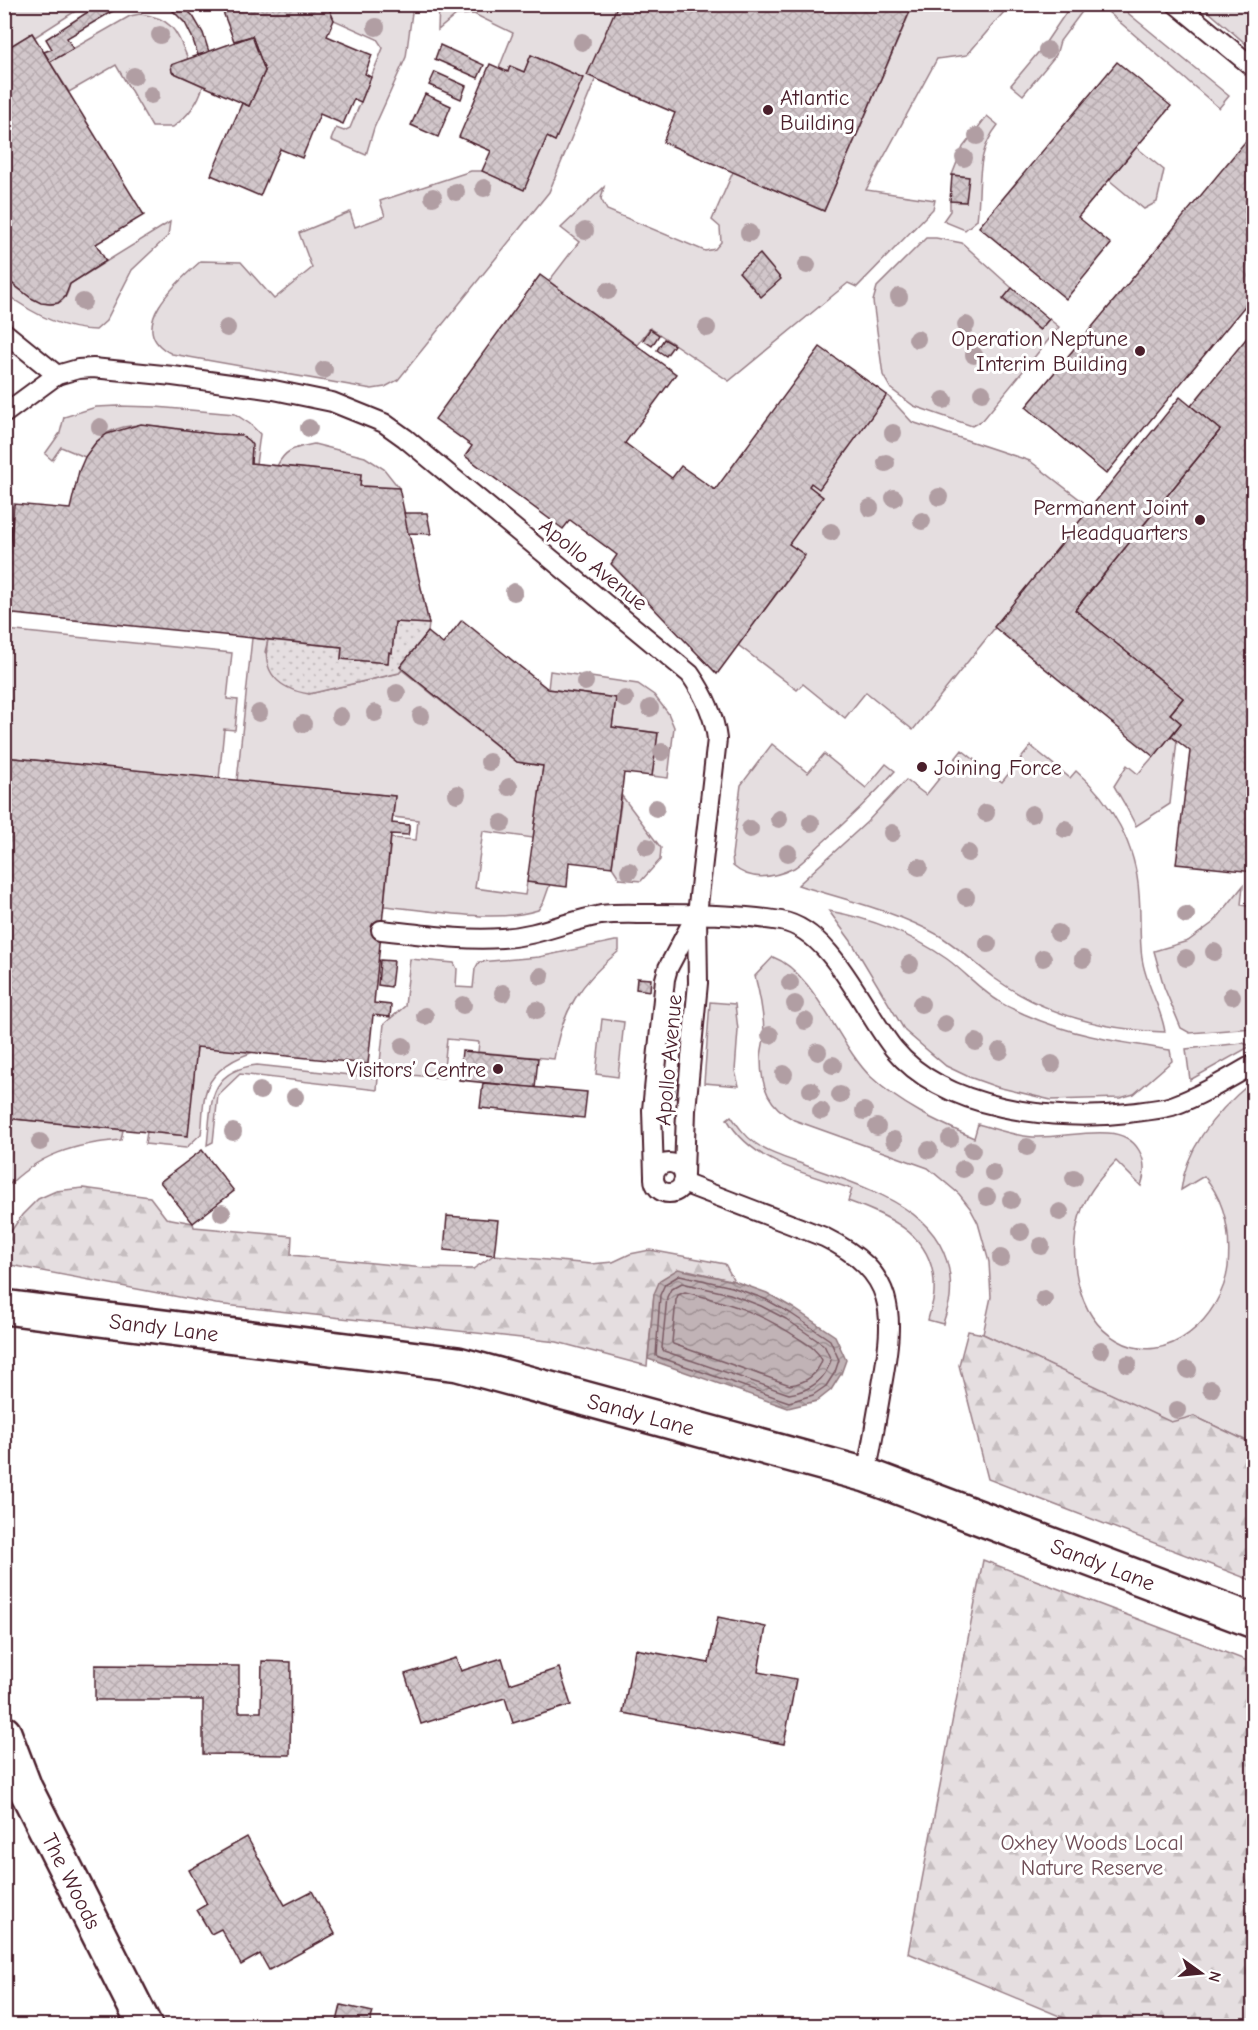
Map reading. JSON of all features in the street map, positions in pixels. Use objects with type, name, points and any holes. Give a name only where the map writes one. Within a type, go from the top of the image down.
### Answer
[{"type":"main road","name":"Sandy Lane","points":[[4,1307],[458,1364],[866,1475],[1254,1620]]},
{"type":"main road","name":"The Woods","points":[[4,1733],[25,1788],[145,2025]]},
{"type":"lane","points":[[1176,4],[1254,68]]},
{"type":"lane","points":[[4,332],[57,375]]},
{"type":"lane","name":"Apollo Avenue","points":[[4,414],[57,375],[78,369],[108,369],[173,376],[264,389],[332,402],[384,423],[690,674],[712,714],[717,738],[697,914],[698,983],[686,1110],[684,1178]]},
{"type":"lane","points":[[697,914],[668,968],[665,979],[652,1110],[654,1176],[658,1189],[667,1194],[677,1191],[684,1178],[824,1237],[844,1247],[867,1265],[882,1286],[890,1318],[889,1345],[866,1475]]},
{"type":"lane","points":[[381,930],[447,937],[501,938],[543,932],[602,915],[697,914],[781,921],[805,929],[833,959],[895,1051],[925,1076],[972,1099],[1019,1111],[1072,1117],[1120,1114],[1170,1106],[1201,1094],[1254,1064]]},
{"type":"green space","points":[[5,5],[85,5],[35,37],[32,33],[5,50]]},
{"type":"green space","points":[[327,5],[413,5],[406,57],[374,128],[366,155],[331,140],[336,128],[344,131],[350,128],[383,48],[377,39],[334,20]]},
{"type":"green space","points":[[439,5],[618,5],[596,78],[549,192],[398,380],[385,387],[372,389],[172,354],[158,344],[152,332],[153,319],[159,306],[201,261],[241,262],[274,299],[312,268],[299,233],[350,212],[355,227],[385,216],[380,201],[471,171],[482,171],[524,189],[547,137],[555,141],[582,78],[531,55],[524,72],[510,66],[508,72],[499,68],[513,33],[474,14],[456,15],[438,30]]},
{"type":"green space","points":[[913,5],[1010,5],[967,55],[937,59],[866,190],[935,200],[933,209],[857,287],[848,283],[729,381],[650,328],[637,345],[549,281],[579,242],[561,228],[604,187],[601,199],[607,210],[705,251],[715,249],[721,242],[720,227],[712,220],[733,172],[824,211]]},
{"type":"green space","points":[[1071,5],[1087,5],[1060,41],[1056,55],[1023,95],[1011,85],[1042,48]]},
{"type":"green space","points":[[1100,5],[1121,5],[1229,96],[1219,108]]},
{"type":"green space","points":[[1201,5],[1253,5],[1253,50]]},
{"type":"green space","points":[[140,14],[160,19],[172,28],[188,59],[172,65],[172,72],[203,86],[192,109],[173,127],[152,127],[116,65],[69,92],[50,62],[130,16]]},
{"type":"green space","points":[[987,116],[998,125],[990,136],[982,159],[977,220],[965,230],[943,221],[950,211],[950,201],[966,202],[968,177],[952,175],[963,147]]},
{"type":"green space","points":[[1136,147],[1164,170],[1157,202],[1144,209],[1109,180]]},
{"type":"green space","points":[[170,222],[168,236],[132,270],[106,321],[96,330],[71,327],[48,319],[5,293],[4,277],[40,302],[59,303],[66,296],[70,284]]},
{"type":"green space","points":[[926,238],[962,243],[1012,288],[1003,300],[1039,330],[1049,319],[1059,327],[983,420],[972,426],[914,406],[891,389],[883,375],[873,301],[877,287]]},
{"type":"green space","points":[[887,395],[912,422],[1030,461],[1091,508],[913,730],[866,692],[845,718],[803,684],[797,690],[738,645],[805,556],[789,544],[809,486],[811,483],[819,488]]},
{"type":"green space","points":[[118,406],[235,414],[260,434],[256,464],[251,463],[252,449],[249,441],[244,438],[143,425],[119,428],[107,433],[97,441],[85,457],[61,447],[52,460],[45,454],[60,433],[64,417],[96,407]]},
{"type":"green space","points":[[314,444],[365,457],[384,469],[399,488],[360,486],[361,474],[277,466],[288,452]]},
{"type":"green space","points":[[395,622],[429,624],[428,632],[400,667],[402,670],[399,673],[309,694],[289,688],[274,677],[270,670],[266,651],[268,640],[342,647],[341,659],[388,663],[389,652],[392,652]]},
{"type":"green space","points":[[6,630],[232,653],[227,699],[238,700],[235,730],[224,729],[219,779],[5,757],[4,648]]},
{"type":"green space","points":[[252,638],[268,640],[265,652],[309,694],[399,673],[402,670],[517,762],[543,766],[533,838],[483,831],[475,888],[525,895],[527,882],[550,884],[538,910],[521,914],[482,916],[384,906],[391,838],[416,840],[418,820],[393,817],[395,796],[237,781]]},
{"type":"green space","points":[[550,671],[638,684],[654,695],[668,713],[674,727],[668,778],[652,776],[658,733],[612,727],[616,698],[548,689]]},
{"type":"green space","points":[[1171,736],[1177,740],[1170,804],[1136,826],[1114,786],[1127,765],[1138,774]]},
{"type":"green space","points":[[772,744],[808,773],[824,754],[866,788],[886,764],[895,771],[860,808],[798,866],[778,874],[762,877],[747,874],[733,866],[732,855],[741,785]]},
{"type":"green space","points":[[1031,746],[1070,778],[1076,771],[1101,796],[1120,826],[1133,858],[1137,876],[1144,967],[1165,1032],[1097,1024],[1054,1010],[1013,991],[940,936],[923,927],[870,907],[798,885],[867,822],[906,780],[926,795],[962,750],[1002,782]]},
{"type":"green space","points":[[622,796],[661,848],[660,860],[641,881],[620,879],[612,867]]},
{"type":"green space","points":[[1243,886],[1241,905],[1253,907],[1253,1028],[1190,1033],[1181,1028],[1164,987],[1154,951],[1188,941],[1214,922]]},
{"type":"green space","points":[[829,911],[875,923],[920,942],[947,959],[993,997],[1042,1022],[1114,1041],[1170,1050],[1172,1061],[1134,1094],[1120,1098],[1051,1100],[997,1087],[969,1077],[946,1066],[905,1031],[851,941]]},
{"type":"green space","points":[[619,941],[619,951],[594,974],[575,998],[562,1026],[554,1059],[478,1052],[479,1042],[447,1039],[443,1078],[379,1072],[384,1024],[405,1006],[410,959],[454,963],[457,969],[456,987],[473,988],[475,969],[479,962],[539,957]]},
{"type":"green space","points":[[773,957],[788,965],[814,993],[859,1064],[871,1077],[895,1096],[933,1119],[974,1138],[978,1124],[1012,1134],[1033,1137],[1108,1133],[1127,1138],[1134,1144],[1144,1167],[1141,1186],[1116,1161],[1106,1172],[1092,1189],[1082,1209],[1077,1226],[1075,1263],[1083,1299],[1092,1315],[1103,1329],[1117,1340],[1136,1347],[1155,1348],[1173,1343],[1189,1333],[1204,1320],[1224,1285],[1228,1267],[1229,1243],[1222,1208],[1204,1176],[1181,1190],[1190,1158],[1206,1129],[1253,1081],[1253,1444],[1194,1416],[1171,1423],[983,1334],[991,1297],[989,1262],[978,1223],[959,1194],[928,1168],[794,1120],[778,1109],[768,1095],[761,1069],[763,1020],[755,976]]},
{"type":"green space","points":[[710,1002],[735,1004],[738,1030],[735,1071],[739,1086],[704,1083]]},
{"type":"green space","points":[[602,1019],[624,1022],[618,1077],[596,1074]]},
{"type":"green space","points":[[1243,1043],[1251,1046],[1190,1080],[1186,1049]]},
{"type":"green space","points":[[197,1047],[253,1052],[230,1063],[212,1080],[204,1100],[201,1134],[186,1148],[145,1144],[147,1132],[187,1136]]},
{"type":"green space","points":[[257,1065],[378,1078],[377,1090],[240,1074],[218,1095],[213,1142],[207,1145],[212,1104],[220,1082],[228,1074]]},
{"type":"green space","points":[[731,1116],[751,1140],[768,1151],[884,1196],[906,1209],[926,1225],[940,1245],[949,1269],[950,1298],[943,1324],[928,1320],[934,1295],[933,1273],[920,1243],[909,1232],[880,1214],[848,1201],[852,1189],[799,1172],[766,1157],[738,1134],[727,1119]]},
{"type":"green space","points":[[5,1118],[123,1130],[121,1140],[88,1144],[44,1159],[5,1189]]},
{"type":"green space","points":[[83,1188],[150,1197],[166,1218],[193,1223],[194,1227],[292,1236],[291,1255],[424,1268],[473,1269],[494,1255],[591,1264],[613,1262],[630,1254],[650,1250],[725,1264],[734,1281],[688,1270],[654,1294],[647,1366],[557,1342],[216,1304],[5,1264],[5,1240],[22,1215],[38,1199],[56,1191]]},
{"type":"green space","points":[[968,1331],[983,1334],[1171,1422],[1194,1416],[1253,1444],[1253,1581],[988,1479],[959,1365]]},
{"type":"green space","name":"Oxhey Woods Local Nature Reserve","points":[[983,1560],[1253,1663],[1253,2025],[1081,2025],[908,1953]]},
{"type":"water","points":[[678,1269],[734,1281],[767,1293],[835,1336],[846,1360],[831,1390],[817,1401],[788,1408],[648,1359],[654,1294],[660,1280]]},
{"type":"building","points":[[100,4],[130,4],[111,12],[67,38],[73,49],[50,62],[44,52],[52,49],[46,39]]},
{"type":"building","points":[[161,4],[181,4],[193,16],[203,33],[209,52],[198,55],[185,23],[171,9]]},
{"type":"building","points":[[220,4],[327,4],[334,20],[327,36],[372,55],[365,74],[371,77],[361,102],[354,99],[343,124],[320,114],[302,158],[280,149],[260,196],[211,175],[242,103],[249,106],[265,71],[252,36],[234,41]]},
{"type":"building","name":"Atlantic Building","points":[[618,4],[913,4],[824,211],[663,142],[675,113],[587,75]]},
{"type":"building","points":[[32,33],[144,215],[96,244],[106,261],[70,284],[65,297],[58,303],[50,304],[31,298],[4,277],[4,50]]},
{"type":"building","points":[[252,36],[265,71],[249,106],[172,72],[171,65]]},
{"type":"building","points":[[440,45],[484,65],[478,78],[435,59]]},
{"type":"building","points":[[531,55],[583,78],[555,141],[547,137],[524,190],[482,171],[491,151],[459,137],[490,64],[508,72],[510,66],[524,72]]},
{"type":"building","points":[[1117,62],[1171,106],[1078,217],[1111,244],[1066,299],[979,227]]},
{"type":"building","points":[[435,72],[466,86],[461,99],[429,85]]},
{"type":"building","points":[[425,94],[451,106],[438,137],[411,125]]},
{"type":"building","name":"Operation Neptune Interim Building","points":[[1254,131],[1254,240],[1251,243],[1254,245],[1254,295],[1106,474],[1026,407]]},
{"type":"building","points":[[952,175],[969,177],[966,202],[950,201]]},
{"type":"building","points":[[760,254],[781,279],[761,297],[739,272]]},
{"type":"building","points":[[540,275],[676,374],[625,443],[672,478],[681,466],[715,490],[820,347],[887,395],[819,489],[811,483],[809,486],[823,497],[789,544],[805,555],[717,674],[611,564],[617,555],[570,520],[563,529],[465,456],[472,446],[435,419]]},
{"type":"building","points":[[1012,288],[1049,319],[1040,330],[1003,299]]},
{"type":"building","points":[[650,329],[659,335],[652,346],[643,340]]},
{"type":"building","name":"Permanent Joint Headquarters","points":[[1254,329],[1254,872],[1176,864],[1190,751],[1171,736],[1181,723],[1170,714],[1183,698],[1075,610],[1220,430],[1191,406]]},
{"type":"building","points":[[664,339],[674,345],[666,356],[657,350]]},
{"type":"building","points":[[1180,397],[1220,430],[1075,610],[1183,698],[1170,714],[1181,723],[1154,757],[994,627]]},
{"type":"building","points":[[141,424],[241,435],[252,445],[251,463],[361,474],[360,486],[399,488],[429,624],[395,622],[392,653],[389,652],[388,663],[341,659],[342,647],[4,613],[14,504],[70,509],[79,471],[85,457],[96,442],[107,434]]},
{"type":"building","points":[[404,513],[427,513],[431,534],[408,533]]},
{"type":"building","points":[[462,620],[548,689],[616,698],[612,727],[658,733],[652,776],[624,773],[612,867],[569,862],[567,887],[527,882],[543,766],[517,762],[400,667],[428,632],[443,644]]},
{"type":"building","points":[[4,757],[395,796],[392,823],[409,825],[409,830],[408,835],[391,834],[374,1003],[391,1005],[390,1017],[373,1015],[368,1064],[197,1047],[188,1136],[4,1118]]},
{"type":"building","points":[[380,960],[394,961],[391,987],[378,985]]},
{"type":"building","points":[[637,978],[651,979],[650,991],[636,989]]},
{"type":"building","name":"Visitors’ Centre","points":[[462,1051],[538,1058],[535,1088],[459,1080]]},
{"type":"building","points":[[666,1073],[679,1075],[677,1098],[663,1097]]},
{"type":"building","points":[[483,1083],[587,1092],[584,1118],[480,1108]]},
{"type":"building","points":[[202,1150],[234,1191],[193,1223],[160,1182]]},
{"type":"building","points":[[447,1216],[498,1220],[494,1255],[444,1250]]},
{"type":"building","points":[[718,1617],[766,1627],[758,1672],[796,1679],[784,1744],[623,1713],[635,1649],[709,1663]]},
{"type":"building","points":[[456,1658],[461,1671],[502,1658],[510,1684],[559,1668],[571,1705],[513,1723],[505,1698],[421,1724],[405,1674]]},
{"type":"building","points":[[262,1661],[291,1662],[290,1755],[203,1754],[203,1700],[95,1700],[95,1665],[239,1666],[239,1712],[261,1712]]},
{"type":"building","points":[[247,1837],[285,1905],[312,1891],[335,1934],[269,1970],[260,1954],[241,1965],[221,1929],[211,1934],[197,1910],[207,1904],[189,1870]]},
{"type":"building","points":[[341,2005],[373,2012],[369,2026],[336,2026]]},
{"type":"place","name":"Atlantic Building","points":[[768,110]]},
{"type":"place","name":"Operation Neptune Interim Building","points":[[1140,351]]},
{"type":"place","name":"Permanent Joint Headquarters","points":[[1200,520]]},
{"type":"place","name":"Joining Force","points":[[922,767]]},
{"type":"place","name":"Visitors’ Centre","points":[[498,1069]]}]
